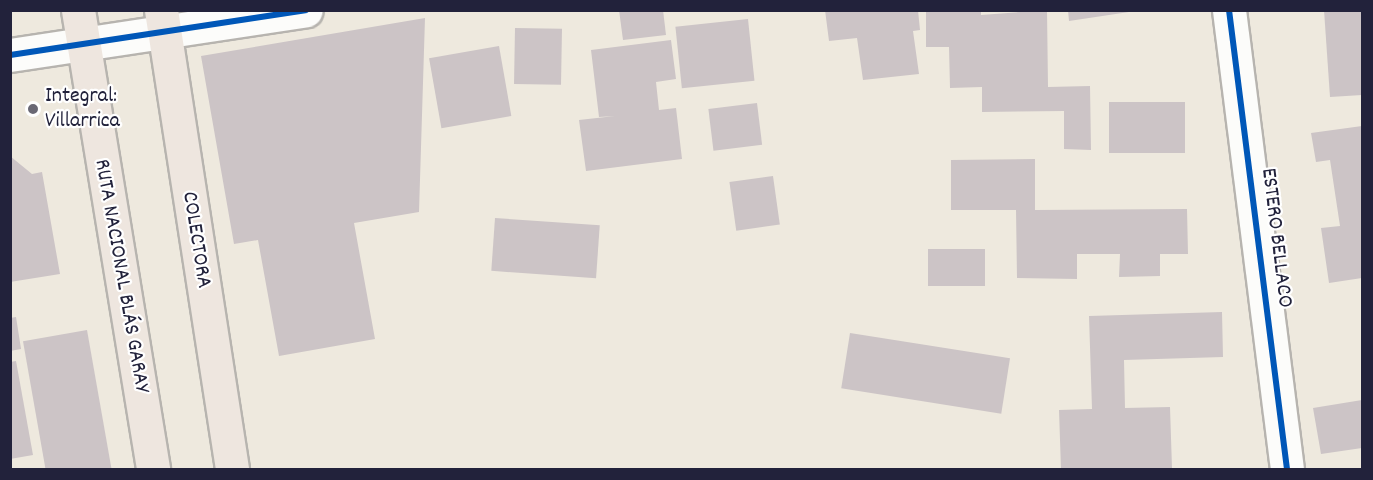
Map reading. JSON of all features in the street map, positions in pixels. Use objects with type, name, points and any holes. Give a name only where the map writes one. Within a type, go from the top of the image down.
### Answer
[{"type":"main road","name":"RUTA NACIONAL BLÁS GARAY","points":[[78,10],[153,470]]},
{"type":"main road","name":"COLECTORA","points":[[162,21],[232,470]]},
{"type":"street","points":[[10,55],[82,44],[162,21],[306,10]]},
{"type":"street","name":"ESTERO BELLACO","points":[[1229,10],[1287,470]]},
{"type":"building","points":[[619,10],[663,10],[666,35],[623,40]]},
{"type":"building","points":[[825,10],[918,10],[920,30],[913,31],[919,74],[863,80],[857,38],[829,41]]},
{"type":"building","points":[[926,10],[981,10],[981,15],[1047,10],[1048,87],[1090,86],[1091,150],[1064,149],[1064,111],[982,112],[982,87],[950,88],[949,47],[926,47]]},
{"type":"building","points":[[1068,10],[1129,10],[1129,12],[1069,21]]},
{"type":"building","points":[[1324,10],[1362,10],[1362,95],[1330,97]]},
{"type":"building","points":[[425,18],[419,212],[354,223],[375,339],[279,356],[258,240],[234,244],[201,56]]},
{"type":"building","points":[[748,19],[754,81],[682,88],[675,27]]},
{"type":"building","points":[[515,28],[562,29],[561,85],[514,84]]},
{"type":"building","points":[[671,40],[676,79],[656,82],[659,110],[676,108],[682,159],[586,171],[579,120],[615,116],[599,117],[591,50]]},
{"type":"building","points":[[499,46],[511,116],[441,128],[429,58]]},
{"type":"building","points":[[1109,102],[1185,102],[1185,153],[1109,153]]},
{"type":"building","points":[[757,103],[762,145],[713,151],[708,109]]},
{"type":"building","points":[[1362,126],[1362,278],[1329,283],[1321,228],[1340,226],[1330,160],[1316,162],[1311,133]]},
{"type":"building","points":[[10,156],[32,174],[42,172],[60,274],[10,282]]},
{"type":"building","points":[[1035,159],[1035,210],[1187,209],[1188,254],[1160,254],[1160,276],[1119,277],[1120,254],[1077,254],[1077,279],[1017,278],[1016,210],[951,210],[951,160]]},
{"type":"building","points":[[773,176],[780,225],[736,231],[729,182]]},
{"type":"building","points":[[495,218],[600,225],[596,278],[491,271]]},
{"type":"building","points":[[928,249],[985,249],[985,286],[928,286]]},
{"type":"building","points":[[1222,312],[1223,357],[1124,360],[1125,408],[1170,407],[1172,468],[1061,470],[1059,410],[1092,409],[1089,316]]},
{"type":"building","points":[[16,317],[21,349],[10,351],[10,318]]},
{"type":"building","points":[[87,330],[112,470],[46,470],[23,341]]},
{"type":"building","points":[[850,333],[1010,358],[1001,414],[841,388]]},
{"type":"building","points":[[16,361],[33,455],[10,459],[10,362]]},
{"type":"building","points":[[1362,400],[1362,448],[1321,454],[1313,408]]},
{"type":"cycle path","points":[[10,55],[306,10]]},
{"type":"cycle path","points":[[1229,10],[1287,470]]},
{"type":"place","name":"Integral: Villarrica","points":[[33,109]]}]
